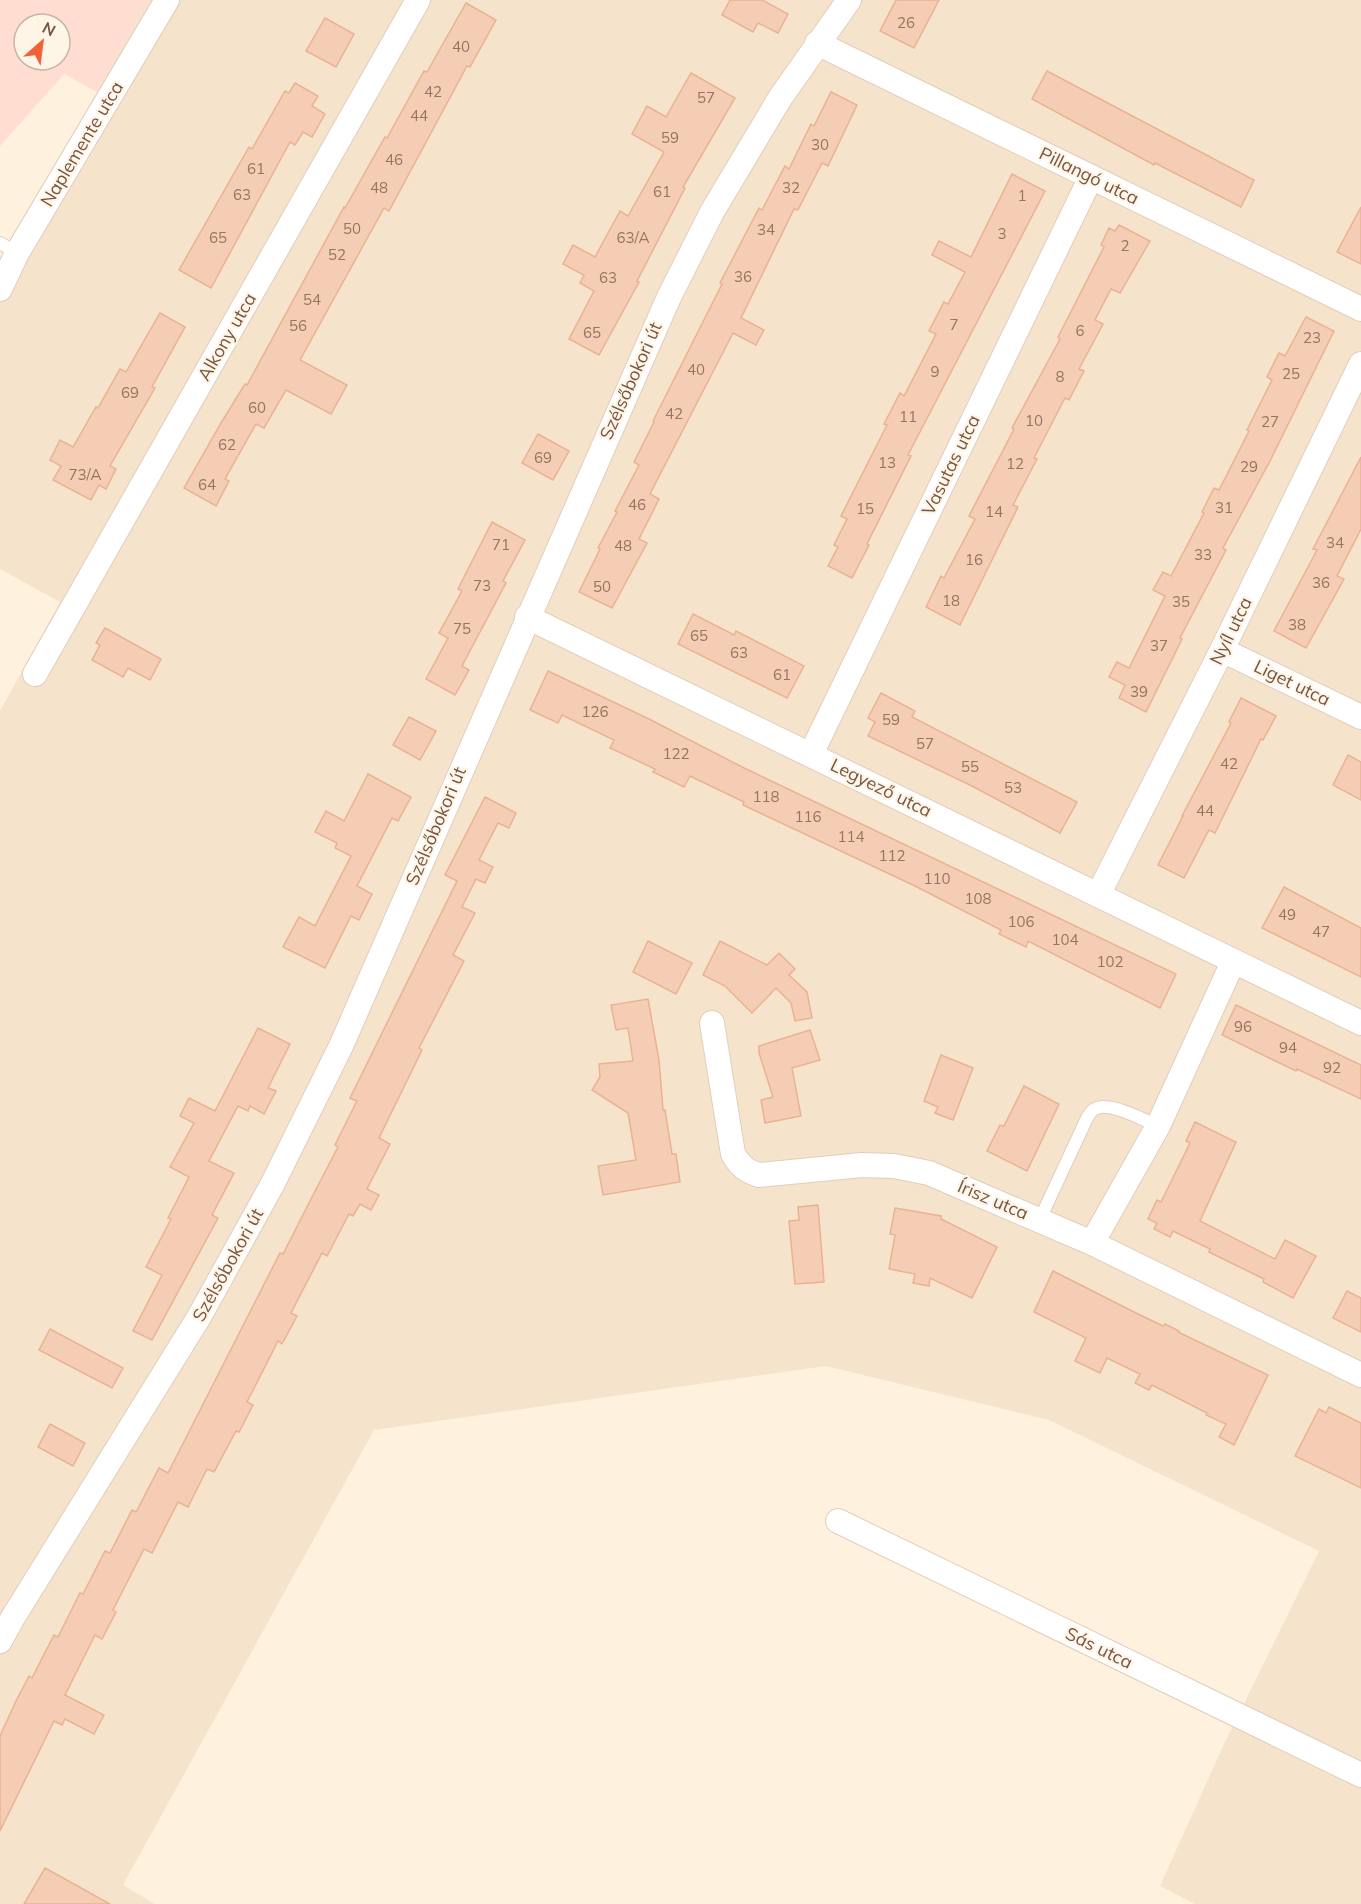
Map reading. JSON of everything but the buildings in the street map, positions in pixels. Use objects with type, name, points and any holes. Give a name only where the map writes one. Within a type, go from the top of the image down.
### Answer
[{"type":"street","name":"Naplemente utca","points":[[0,289],[8,248],[167,0]]},
{"type":"street","name":"Alkony utca","points":[[35,674],[418,0]]},
{"type":"street","name":"Szélsőbokori út","points":[[0,1641],[199,1317],[272,1185],[341,1046],[527,616],[669,297],[712,212],[780,98],[849,0]]},
{"type":"street","name":"Pillangó utca","points":[[818,43],[1361,309]]},
{"type":"street","name":"Vasutas utca","points":[[811,754],[1091,177]]},
{"type":"street","name":"Nyíl utca","points":[[1098,895],[1222,650],[1361,364]]},
{"type":"street","name":"Legyező utca","points":[[527,616],[1361,1023]]},
{"type":"street","name":"Liget utca","points":[[1222,650],[1361,717]]},
{"type":"street","points":[[1092,1243],[1158,1126],[1233,962]]},
{"type":"street","name":"Írisz utca","points":[[712,1023],[733,1154],[747,1171],[759,1175],[862,1165],[894,1166],[929,1173],[1092,1243],[1361,1375]]},
{"type":"street","name":"Sás utca","points":[[838,1521],[1361,1775]]},
{"type":"lane","points":[[1040,1219],[1093,1109],[1104,1106],[1120,1110],[1158,1126]]},
{"type":"shaded area","points":[[0,0],[148,0],[97,92],[64,74],[0,146]]},
{"type":"shaded area","points":[[148,0],[1361,0],[1361,1904],[1195,1904],[1160,1886],[1224,1744],[1319,1551],[1049,1420],[826,1366],[374,1430],[123,1885],[155,1904],[0,1904],[0,711],[60,602],[0,569],[0,266]]}]
